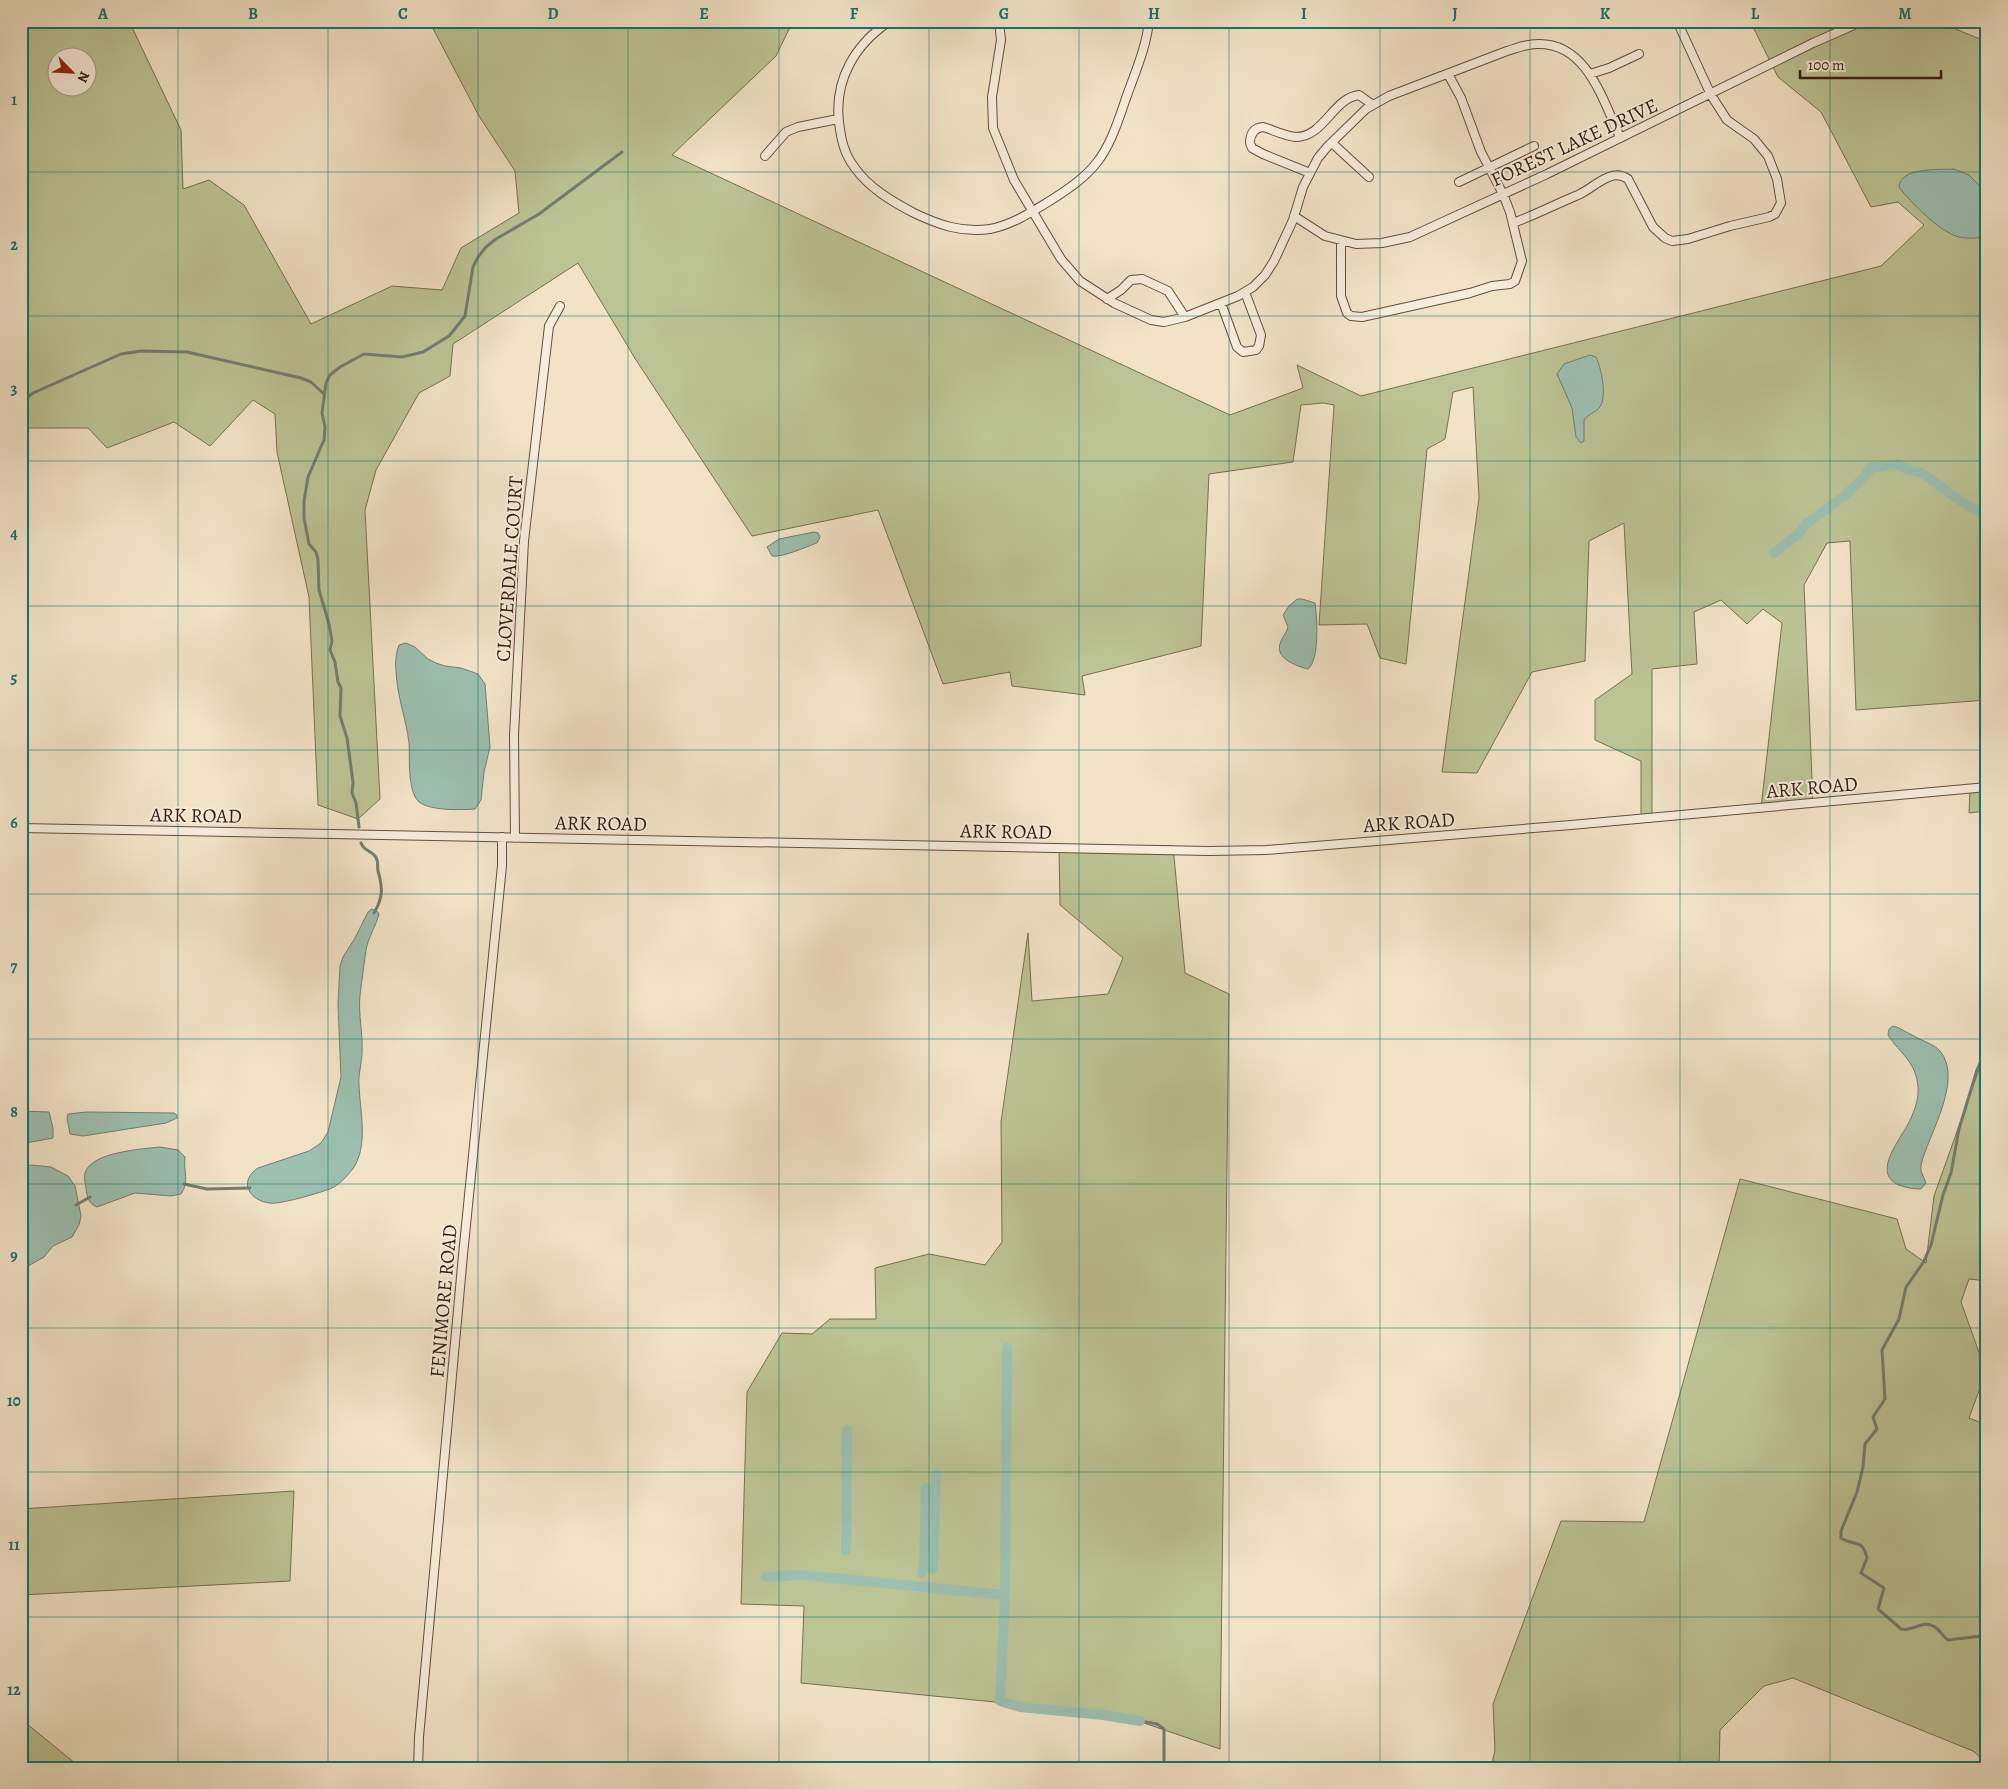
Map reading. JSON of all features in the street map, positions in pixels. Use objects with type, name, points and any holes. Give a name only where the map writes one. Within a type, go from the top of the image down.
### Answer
[{"type":"street","points":[[890,21],[869,37],[844,72],[839,96],[838,119],[840,139],[844,150],[861,176],[880,192],[920,216],[942,226],[965,230],[999,227],[1018,220],[1076,184],[1091,170],[1104,154],[1113,135],[1140,60],[1149,21]]},
{"type":"street","points":[[999,21],[1001,40],[992,97],[993,128],[1010,174],[1061,259],[1073,274],[1086,286],[1107,299],[1157,322],[1171,321],[1221,303],[1253,287],[1268,270],[1294,216],[1310,173],[1318,158],[1360,114],[1373,105],[1488,58],[1536,44],[1555,46],[1564,50],[1580,61],[1590,74],[1620,137]]},
{"type":"street","points":[[1513,223],[1578,195],[1616,175],[1622,175],[1628,179],[1653,227],[1665,238],[1672,241],[1688,239],[1775,214],[1781,203],[1781,195],[1772,163],[1759,144],[1727,120],[1711,95],[1677,21]]},
{"type":"street","name":"FOREST LAKE DRIVE","points":[[1294,216],[1316,232],[1341,242],[1369,245],[1410,237],[1711,95],[1813,43],[1863,21]]},
{"type":"street","points":[[1590,74],[1639,54]]},
{"type":"street","points":[[1341,242],[1342,302],[1347,313],[1351,316],[1362,317],[1470,293],[1492,286],[1510,284],[1515,281],[1522,262],[1513,223],[1503,194],[1488,168],[1461,98],[1448,74]]},
{"type":"street","points":[[1310,173],[1257,151],[1250,143],[1252,133],[1258,127],[1262,127],[1298,137],[1318,128],[1343,103],[1352,97],[1359,95],[1373,105]]},
{"type":"street","points":[[765,156],[786,132],[798,127],[838,119]]},
{"type":"street","points":[[1332,143],[1369,177]]},
{"type":"street","points":[[1459,182],[1534,146]]},
{"type":"street","points":[[1107,299],[1121,290],[1131,280],[1142,279],[1168,290],[1185,316]]},
{"type":"street","points":[[1221,303],[1236,347],[1243,352],[1256,350],[1259,346],[1261,335],[1245,292]]},
{"type":"street","name":"CLOVERDALE COURT","points":[[515,838],[514,735],[524,541],[550,326],[560,306]]},
{"type":"street","name":"ARK ROAD","points":[[21,828],[1209,851],[1266,850],[1571,826],[1987,787]]},
{"type":"street","name":"FENIMORE ROAD","points":[[418,1768],[419,1737],[463,1255],[502,866],[502,837]]},
{"type":"shaded area","points":[[21,21],[129,21],[181,130],[183,189],[209,180],[244,205],[311,324],[392,286],[442,290],[461,248],[519,213],[515,171],[479,116],[429,21],[793,21],[776,56],[672,155],[1230,415],[1303,388],[1297,365],[1361,396],[1881,266],[1924,225],[1898,202],[1871,207],[1821,112],[1778,77],[1750,21],[1936,21],[1985,41],[1984,21],[1987,21],[1987,700],[1856,710],[1850,541],[1827,543],[1804,585],[1813,803],[1761,808],[1782,623],[1763,609],[1747,624],[1721,600],[1694,612],[1697,664],[1652,669],[1652,817],[1641,818],[1641,761],[1595,740],[1595,700],[1632,674],[1624,523],[1589,541],[1585,661],[1532,672],[1477,773],[1442,772],[1479,498],[1473,387],[1453,392],[1445,439],[1427,449],[1406,664],[1380,658],[1367,624],[1319,625],[1334,405],[1323,403],[1301,405],[1293,462],[1209,474],[1201,646],[1082,676],[1085,695],[1012,686],[1010,672],[943,684],[878,510],[752,536],[636,360],[578,263],[453,344],[450,376],[419,393],[376,470],[365,510],[380,799],[358,819],[318,805],[309,597],[277,452],[275,414],[253,400],[210,446],[174,422],[107,448],[88,428],[21,428]]},
{"type":"shaded area","points":[[1954,169],[1969,175],[1987,193],[1987,237],[1959,237],[1944,230],[1910,201],[1899,187],[1901,181],[1906,176],[1913,173]]},
{"type":"shaded area","points":[[1590,355],[1596,357],[1600,368],[1603,382],[1603,397],[1599,408],[1584,420],[1584,441],[1581,443],[1576,437],[1572,408],[1557,374],[1564,364]]},
{"type":"shaded area","points":[[814,532],[818,533],[820,537],[817,543],[787,554],[772,556],[767,547],[779,539]]},
{"type":"shaded area","points":[[1297,599],[1315,603],[1316,648],[1312,664],[1308,669],[1298,666],[1283,657],[1279,647],[1288,627],[1283,615]]},
{"type":"shaded area","points":[[406,643],[415,647],[428,659],[436,663],[478,674],[485,684],[490,747],[484,772],[481,800],[475,809],[462,810],[430,807],[419,802],[415,797],[409,765],[409,743],[398,689],[396,668],[396,654],[399,645]]},
{"type":"shaded area","points":[[1987,787],[1987,811],[1969,813],[1970,789]]},
{"type":"shaded area","points":[[1059,846],[1173,846],[1185,973],[1229,994],[1220,1749],[1141,1722],[995,1702],[801,1683],[804,1606],[741,1604],[747,1392],[782,1333],[812,1334],[830,1319],[876,1319],[875,1268],[929,1254],[985,1265],[1002,1242],[1001,1122],[1028,933],[1032,1001],[1108,994],[1123,958],[1060,905]]},
{"type":"shaded area","points":[[372,909],[379,914],[367,946],[360,995],[362,1055],[359,1081],[362,1140],[357,1161],[345,1178],[332,1188],[282,1202],[270,1203],[256,1199],[247,1184],[252,1173],[258,1168],[309,1151],[321,1143],[328,1132],[341,1077],[338,1004],[340,966],[368,912]]},
{"type":"shaded area","points":[[1893,1026],[1935,1046],[1946,1063],[1948,1077],[1946,1092],[1921,1165],[1921,1171],[1926,1183],[1921,1189],[1899,1185],[1891,1180],[1887,1172],[1895,1145],[1912,1116],[1918,1091],[1917,1078],[1911,1064],[1888,1035],[1889,1029]]},
{"type":"shaded area","points":[[1987,1047],[1987,1281],[1969,1279],[1961,1302],[1986,1372],[1969,1418],[1987,1425],[1987,1763],[1973,1751],[1793,1678],[1764,1686],[1720,1730],[1719,1768],[1491,1768],[1495,1750],[1493,1704],[1561,1521],[1644,1522],[1740,1179],[1897,1219],[1906,1249],[1926,1263],[1934,1196]]},
{"type":"shaded area","points":[[21,1111],[49,1112],[53,1128],[53,1138],[21,1144]]},
{"type":"shaded area","points":[[87,1112],[174,1113],[177,1115],[177,1118],[166,1123],[83,1136],[70,1134],[68,1114]]},
{"type":"shaded area","points":[[160,1147],[178,1150],[185,1157],[186,1181],[181,1194],[171,1196],[135,1193],[97,1207],[90,1202],[85,1178],[85,1173],[89,1166],[97,1160],[118,1153]]},
{"type":"shaded area","points":[[31,1165],[51,1167],[68,1176],[75,1186],[81,1216],[79,1225],[72,1237],[53,1246],[44,1257],[21,1270],[21,1168]]},
{"type":"shaded area","points":[[294,1491],[290,1581],[21,1595],[21,1509]]},
{"type":"shaded area","points":[[21,1719],[81,1768],[21,1768]]},
{"type":"waterway","points":[[359,827],[356,803],[352,793],[353,782],[347,738],[340,716],[341,688],[330,650],[332,641],[329,624],[319,590],[318,559],[316,552],[309,544],[304,518],[304,501],[308,477],[324,440],[325,427],[322,413],[326,383],[330,375],[340,367],[364,354],[402,357],[423,352],[449,336],[465,316],[473,267],[486,247],[496,239],[539,214],[622,152]]},
{"type":"waterway","points":[[21,402],[33,393],[121,354],[141,351],[187,352],[301,378],[311,382],[324,394]]},
{"type":"waterway","points":[[1774,553],[1797,535],[1807,523],[1843,497],[1872,467],[1898,464],[1906,469],[1922,473],[1962,502],[1987,516]]},
{"type":"waterway","points":[[361,843],[364,848],[375,856],[381,883],[379,902],[374,913]]},
{"type":"waterway","points":[[1987,1047],[1977,1070],[1959,1129],[1951,1173],[1943,1195],[1931,1245],[1923,1263],[1906,1287],[1899,1319],[1882,1350],[1885,1399],[1873,1417],[1877,1429],[1865,1444],[1863,1467],[1857,1492],[1841,1531],[1841,1538],[1863,1547],[1867,1558],[1861,1573],[1884,1588],[1878,1609],[1901,1629],[1909,1629],[1925,1624],[1933,1626],[1948,1640],[1981,1636],[1987,1641]]},
{"type":"waterway","points":[[184,1184],[207,1189],[250,1188]]},
{"type":"waterway","points":[[76,1205],[90,1197]]},
{"type":"waterway","points":[[1007,1348],[1005,1595],[1000,1701],[1020,1707],[1103,1715],[1140,1721]]},
{"type":"waterway","points":[[846,1551],[847,1430]]},
{"type":"waterway","points":[[933,1569],[936,1474]]},
{"type":"waterway","points":[[922,1573],[924,1564],[926,1488]]},
{"type":"waterway","points":[[766,1577],[802,1575],[1005,1595]]},
{"type":"waterway","points":[[1140,1721],[1157,1724],[1164,1729],[1164,1768]]}]
